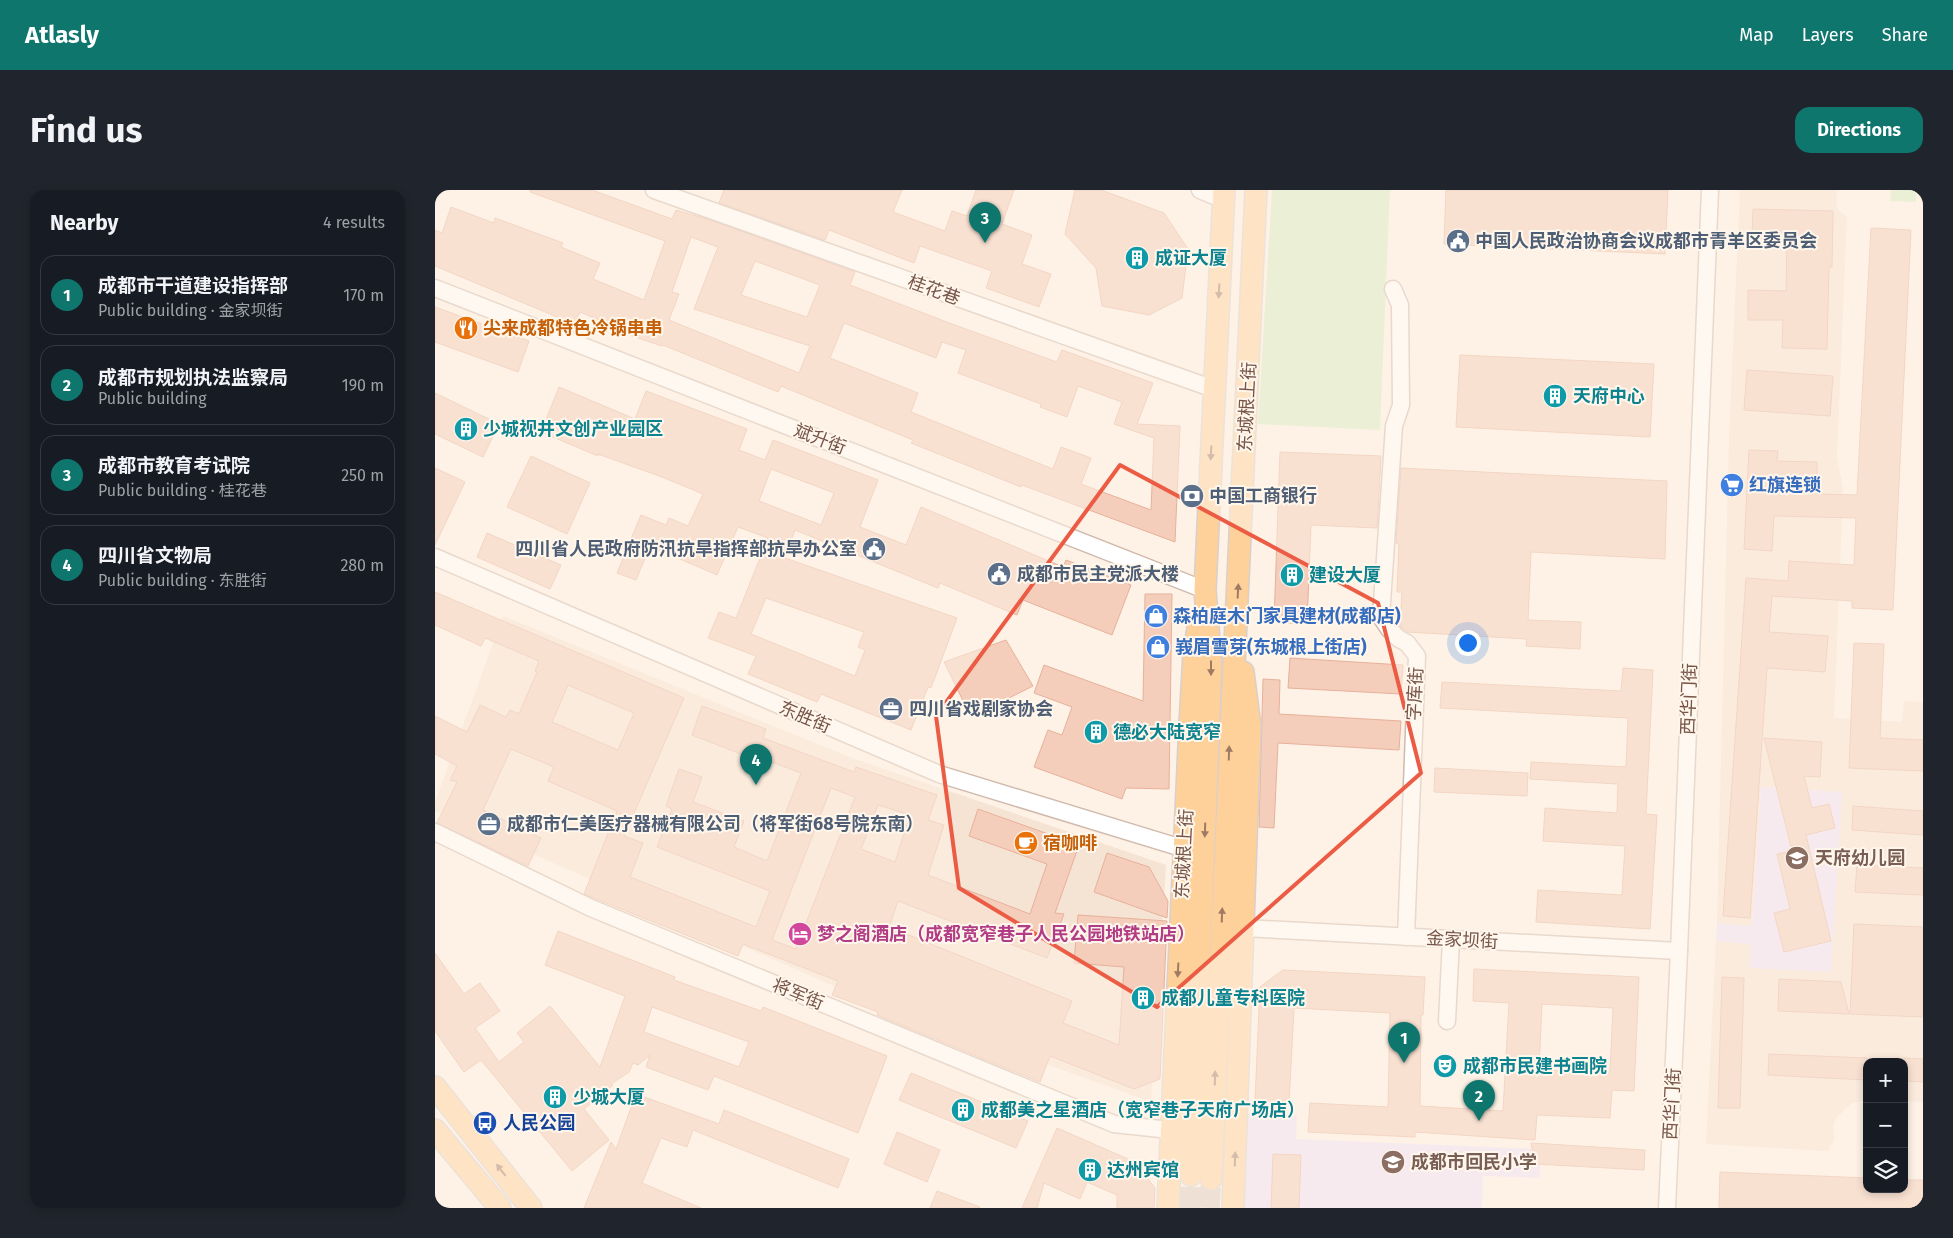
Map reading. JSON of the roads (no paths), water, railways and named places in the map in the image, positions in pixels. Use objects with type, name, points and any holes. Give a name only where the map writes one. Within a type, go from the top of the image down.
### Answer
[{"type":"main road","name":"东城根上街","points":[[1224,195],[1205,590],[1211,666],[1201,1177],[1237,623],[1256,190]]},
{"type":"main road","name":"东城根上街","points":[[1167,1208],[1194,653],[1205,590]]},
{"type":"main road","name":"东城根上街","points":[[1233,1208],[1250,726],[1237,623]]},
{"type":"main road","points":[[435,1087],[531,1208]]},
{"type":"main road","points":[[435,1130],[500,1208]]},
{"type":"street","name":"桂花巷","points":[[654,190],[1214,389]]},
{"type":"street","points":[[1200,190],[1224,195]]},
{"type":"street","name":"西华门街","points":[[1667,1208],[1710,190]]},
{"type":"street","name":"斌升街","points":[[435,288],[1205,590]]},
{"type":"street","name":"字库街","points":[[1393,289],[1400,305],[1401,405],[1394,426],[1381,617],[1389,629],[1399,639],[1407,642],[1417,656],[1406,937]]},
{"type":"street","name":"东胜街","points":[[435,557],[939,774],[1185,849]]},
{"type":"street","name":"将军街","points":[[435,832],[591,908],[1114,1124],[1170,1130]]},
{"type":"street","name":"金家坝街","points":[[1244,928],[1679,951]]},
{"type":"street","points":[[1447,1021],[1451,939]]},
{"type":"tunnel","points":[[1190,1208],[1191,1175]]},
{"type":"tunnel","points":[[1209,1208],[1211,1179]]},
{"type":"place","name":"中国人民政治协商会议成都市青羊区委员会","points":[[1458,241]]},
{"type":"place","name":"成都市教育考试院","points":[[985,243]]},
{"type":"place","name":"成证大厦","points":[[1137,258]]},
{"type":"place","name":"尖来成都特色冷锅串串","points":[[466,328]]},
{"type":"place","name":"天府中心","points":[[1555,396]]},
{"type":"place","name":"少城视井文创产业园区","points":[[466,429]]},
{"type":"place","name":"红旗连锁","points":[[1732,485]]},
{"type":"place","name":"中国工商银行","points":[[1192,496]]},
{"type":"place","name":"四川省人民政府防汛抗旱指挥部抗旱办公室","points":[[874,549]]},
{"type":"place","name":"成都市民主党派大楼","points":[[999,574]]},
{"type":"place","name":"建设大厦","points":[[1292,575]]},
{"type":"place","name":"森柏庭木门家具建材(成都店)","points":[[1156,616]]},
{"type":"place","name":"峩眉雪芽(东城根上街店)","points":[[1158,647]]},
{"type":"place","name":"四川省戏剧家协会","points":[[891,709]]},
{"type":"place","name":"德必大陆宽窄","points":[[1096,732]]},
{"type":"place","name":"四川省文物局","points":[[756,785]]},
{"type":"place","name":"成都市仁美医疗器械有限公司（将军街68号院东南）","points":[[489,824]]},
{"type":"place","name":"宿咖啡","points":[[1026,843]]},
{"type":"place","name":"天府幼儿园","points":[[1797,858]]},
{"type":"place","name":"梦之阁酒店（成都宽窄巷子人民公园地铁站店）","points":[[800,934]]},
{"type":"place","name":"成都儿童专科医院","points":[[1143,998]]},
{"type":"place","name":"成都市干道建设指挥部","points":[[1404,1063]]},
{"type":"place","name":"成都市民建书画院","points":[[1445,1066]]},
{"type":"place","name":"少城大厦","points":[[555,1097]]},
{"type":"place","name":"成都美之星酒店（宽窄巷子天府广场店）","points":[[963,1110]]},
{"type":"place","name":"成都市规划执法监察局","points":[[1479,1121]]},
{"type":"place","name":"人民公园","points":[[485,1123]]},
{"type":"place","name":"成都市回民小学","points":[[1393,1162]]},
{"type":"place","name":"达州宾馆","points":[[1090,1170]]}]
